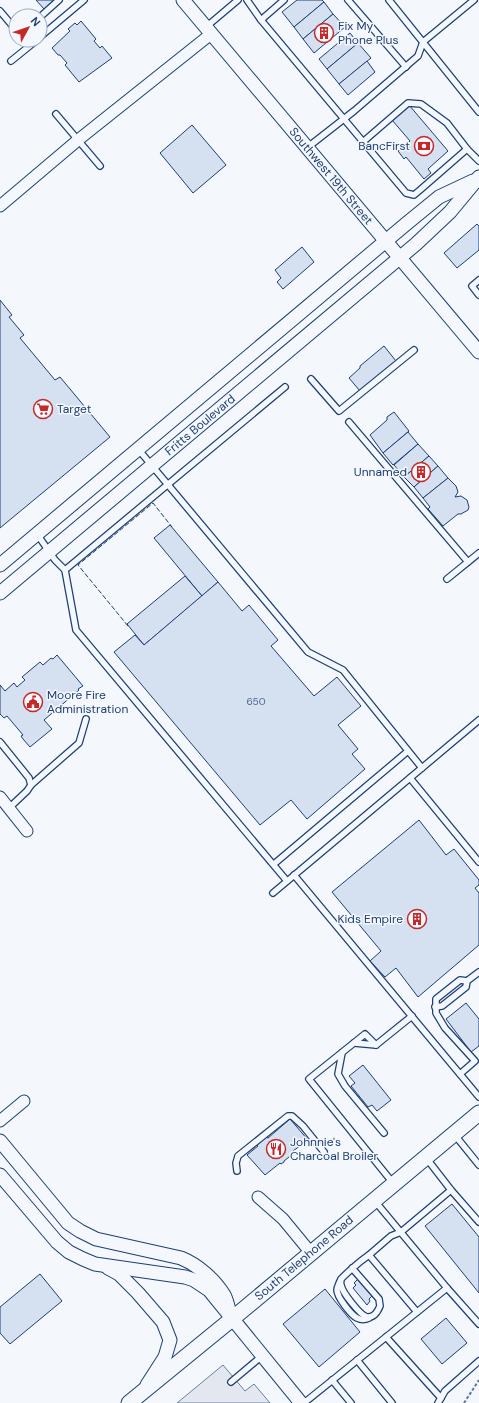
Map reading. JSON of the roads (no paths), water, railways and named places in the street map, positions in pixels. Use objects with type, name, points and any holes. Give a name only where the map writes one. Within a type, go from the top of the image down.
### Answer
[{"type":"main road","name":"South Telephone Road","points":[[128,1403],[232,1319],[479,1113]]},
{"type":"street","name":"Southwest 19th Street","points":[[183,0],[478,349]]},
{"type":"street","points":[[0,206],[209,30]]},
{"type":"street","name":"Fritts Boulevard","points":[[0,565],[439,197],[477,179]]},
{"type":"street","name":"Fritts Boulevard","points":[[0,593],[400,257],[450,212],[477,179]]},
{"type":"street","points":[[0,797],[27,831]]},
{"type":"street","points":[[0,1121],[24,1101]]},
{"type":"street","points":[[0,1142],[68,1223],[96,1239],[181,1258],[191,1262],[203,1271],[225,1296],[232,1319]]},
{"type":"street","points":[[0,1175],[57,1242],[69,1252],[119,1274],[163,1322],[170,1340],[165,1357],[144,1390]]},
{"type":"street","points":[[258,1197],[283,1219],[311,1253]]},
{"type":"street","points":[[101,1265],[185,1277],[194,1280],[209,1290],[301,1403]]},
{"type":"lane","points":[[48,10],[59,0]]},
{"type":"lane","points":[[48,30],[84,0]]},
{"type":"lane","points":[[209,30],[238,0]]},
{"type":"lane","points":[[248,0],[261,20],[406,192],[414,195],[467,149]]},
{"type":"lane","points":[[261,20],[284,0]]},
{"type":"lane","points":[[348,0],[406,67]]},
{"type":"lane","points":[[389,0],[479,112]]},
{"type":"lane","points":[[307,147],[344,119],[406,67],[418,56],[423,42],[474,0]]},
{"type":"lane","points":[[0,11],[8,20]]},
{"type":"lane","points":[[11,61],[27,48]]},
{"type":"lane","points":[[364,141],[408,103],[421,104],[447,124],[467,149],[479,161]]},
{"type":"lane","points":[[56,114],[100,166]]},
{"type":"lane","points":[[479,280],[472,286],[479,295]]},
{"type":"lane","points":[[311,379],[339,411],[414,350]]},
{"type":"lane","points":[[65,570],[285,387]]},
{"type":"lane","points":[[349,422],[468,562]]},
{"type":"lane","points":[[137,449],[308,652],[343,670],[422,768]]},
{"type":"lane","points":[[37,534],[48,552],[65,570],[76,630],[287,881]]},
{"type":"lane","points":[[448,580],[479,552]]},
{"type":"lane","points":[[9,808],[27,792],[31,785],[79,743],[86,719]]},
{"type":"lane","points":[[273,893],[479,720]]},
{"type":"lane","points":[[0,742],[29,778],[31,785]]},
{"type":"lane","points":[[274,864],[408,751]]},
{"type":"lane","points":[[410,778],[479,862]]},
{"type":"lane","points":[[294,875],[479,1097]]},
{"type":"lane","points":[[460,1074],[475,1061],[445,1028],[436,1012],[436,1000],[460,980],[467,981],[478,973]]},
{"type":"lane","points":[[435,1007],[442,1006],[466,987],[467,981]]},
{"type":"lane","points":[[354,1043],[376,1045],[412,1016]]},
{"type":"lane","points":[[376,1045],[365,1034],[309,1079],[394,1184]]},
{"type":"lane","points":[[342,1052],[338,1074],[345,1086],[384,1133]]},
{"type":"lane","points":[[237,1171],[236,1163],[238,1156],[288,1116],[292,1116],[303,1126],[324,1152]]},
{"type":"lane","points":[[453,1134],[479,1165]]},
{"type":"lane","points":[[426,1157],[451,1190],[479,1222]]},
{"type":"lane","points":[[352,1268],[379,1299],[380,1306],[377,1313],[371,1317],[366,1317],[361,1314],[346,1296],[341,1286],[341,1279],[352,1268],[391,1236],[401,1232],[451,1190]]},
{"type":"lane","points":[[374,1200],[479,1324]]},
{"type":"lane","points":[[369,1255],[417,1312]]},
{"type":"lane","points":[[304,1403],[447,1288]]},
{"type":"lane","points":[[386,1337],[439,1400],[445,1391],[479,1361]]},
{"type":"lane","points":[[231,1382],[262,1356]]},
{"type":"lane","points":[[357,1360],[392,1403]]},
{"type":"lane","points":[[332,1380],[351,1403]]},
{"type":"place","name":"Fix My Phone Plus","points":[[324,33]]},
{"type":"place","name":"BancFirst","points":[[424,146]]},
{"type":"place","name":"Target","points":[[43,409]]},
{"type":"place","name":"Unnamed","points":[[421,472]]},
{"type":"place","name":"Moore Fire Administration","points":[[33,702]]},
{"type":"place","name":"Kids Empire","points":[[417,919]]},
{"type":"place","name":"Johnnie's Charcoal Broiler","points":[[276,1149]]}]
